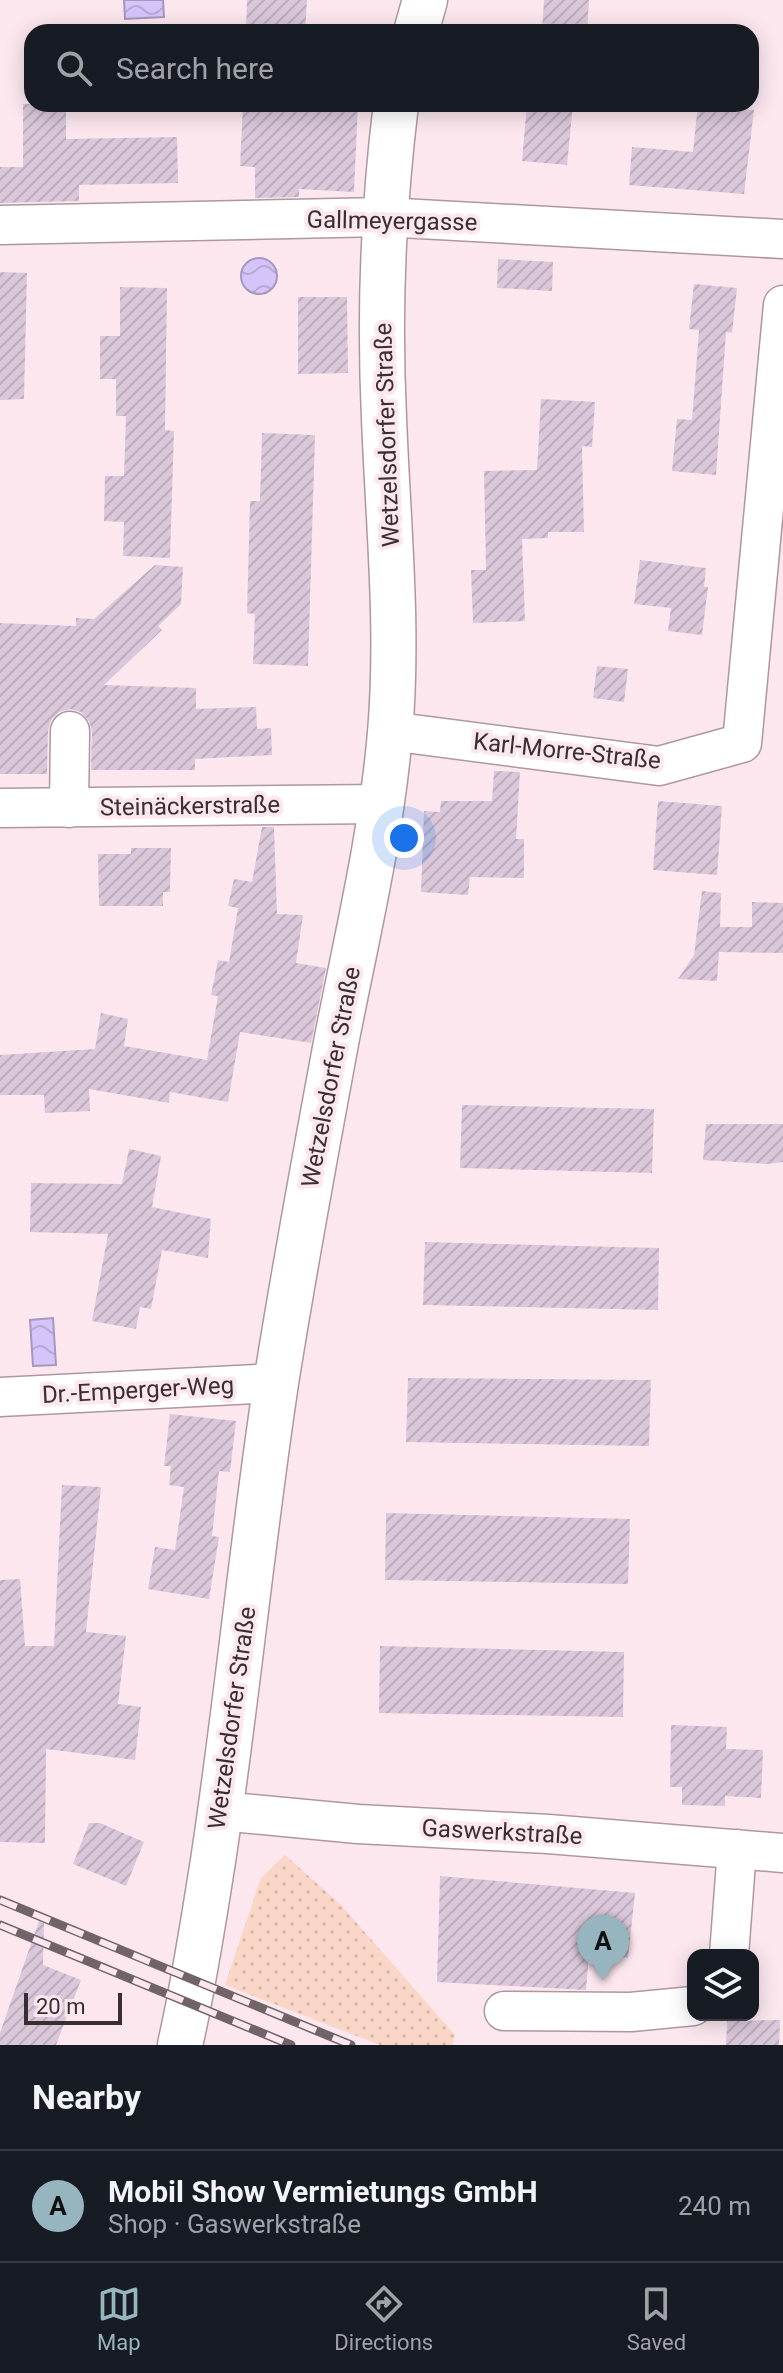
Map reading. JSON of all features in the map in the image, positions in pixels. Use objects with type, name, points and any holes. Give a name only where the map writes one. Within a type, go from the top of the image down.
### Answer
[{"type":"main road","points":[[418,24],[425,0]]},
{"type":"main road","name":"Wetzelsdorfer Straße","points":[[180,2045],[194,1981],[220,1811],[276,1383],[336,1043],[376,845],[390,731],[394,597],[382,354],[383,217],[395,112]]},
{"type":"street","name":"Gallmeyergasse","points":[[0,225],[383,217],[783,239]]},
{"type":"street","name":"Karl-Morre-Straße","points":[[390,731],[659,766],[742,743],[783,305]]},
{"type":"street","points":[[69,808],[70,731]]},
{"type":"street","name":"Steinäckerstraße","points":[[0,808],[381,804]]},
{"type":"street","name":"Dr.-Emperger-Weg","points":[[0,1397],[276,1383]]},
{"type":"street","name":"Gaswerkstraße","points":[[220,1811],[358,1824],[548,1834],[783,1853]]},
{"type":"street","points":[[729,1949],[737,1849]]},
{"type":"street","points":[[504,2011],[631,2012],[687,2007]]},
{"type":"shaded area","points":[[285,1855],[340,1904],[455,2035],[453,2045],[380,2045],[225,1985],[261,1878]]},
{"type":"water","points":[[124,0],[163,0],[164,17],[125,19]]},
{"type":"water","points":[[259,258],[271,264],[277,276],[271,288],[259,294],[247,288],[241,276],[247,264]]},
{"type":"water","points":[[53,1318],[56,1365],[33,1366],[30,1320]]},
{"type":"building","points":[[247,0],[307,0],[306,24],[246,24]]},
{"type":"building","points":[[544,0],[589,0],[588,24],[542,24]]},
{"type":"building","points":[[23,104],[24,112],[66,112],[66,139],[177,137],[178,183],[79,185],[79,201],[0,203],[0,167],[23,167]]},
{"type":"building","points":[[243,112],[358,112],[354,192],[299,189],[299,197],[255,198],[255,167],[240,166]]},
{"type":"building","points":[[526,112],[572,112],[567,165],[522,161]]},
{"type":"building","points":[[697,112],[754,112],[744,194],[629,185],[632,147],[693,152]]},
{"type":"building","points":[[498,259],[553,262],[552,291],[497,288]]},
{"type":"building","points":[[0,272],[27,273],[24,399],[0,400]]},
{"type":"building","points":[[694,284],[737,288],[732,333],[726,332],[716,475],[672,471],[677,419],[692,420],[699,330],[689,329]]},
{"type":"building","points":[[120,287],[167,288],[165,430],[174,431],[170,558],[123,556],[124,522],[104,521],[105,476],[124,476],[126,416],[116,416],[116,379],[100,379],[100,336],[120,336]]},
{"type":"building","points":[[298,297],[347,297],[348,373],[298,374]]},
{"type":"building","points":[[541,399],[595,402],[592,447],[582,446],[584,532],[548,532],[548,538],[522,539],[525,621],[473,623],[471,570],[486,570],[484,471],[537,470]]},
{"type":"building","points":[[262,433],[315,435],[308,666],[253,664],[255,614],[247,613],[250,501],[260,501]]},
{"type":"building","points":[[640,560],[706,568],[704,587],[708,587],[702,635],[668,631],[671,608],[634,604]]},
{"type":"building","points":[[155,565],[183,567],[181,604],[158,626],[162,630],[104,685],[196,688],[196,709],[256,707],[257,729],[271,728],[272,755],[195,759],[195,770],[91,770],[92,731],[89,721],[81,712],[70,709],[59,712],[51,720],[47,774],[0,774],[0,623],[76,626],[76,618],[94,619]]},
{"type":"building","points":[[597,666],[628,669],[624,702],[593,698]]},
{"type":"building","points":[[494,771],[520,772],[516,839],[524,839],[524,878],[470,877],[468,895],[421,892],[424,811],[440,812],[441,801],[492,801]]},
{"type":"building","points":[[658,801],[722,806],[717,875],[653,870]]},
{"type":"building","points":[[262,827],[274,827],[277,914],[303,915],[296,963],[326,968],[311,1043],[240,1032],[228,1102],[170,1092],[169,1103],[89,1089],[90,1111],[45,1113],[44,1095],[0,1095],[0,1055],[95,1049],[101,1013],[128,1019],[124,1046],[207,1060],[218,996],[211,995],[218,960],[229,962],[238,908],[228,906],[234,879],[252,882]]},
{"type":"building","points":[[131,848],[171,848],[170,892],[163,892],[163,906],[99,906],[98,854],[131,854]]},
{"type":"building","points":[[702,891],[721,893],[720,927],[752,927],[752,902],[783,903],[783,953],[719,952],[717,981],[678,979],[694,955]]},
{"type":"building","points":[[462,1105],[654,1109],[652,1173],[460,1168]]},
{"type":"building","points":[[706,1124],[783,1124],[783,1162],[703,1160]]},
{"type":"building","points":[[129,1149],[161,1156],[152,1207],[211,1219],[208,1258],[162,1250],[151,1309],[140,1307],[136,1329],[92,1321],[108,1234],[30,1232],[31,1183],[122,1184]]},
{"type":"building","points":[[425,1242],[659,1248],[658,1310],[423,1305]]},
{"type":"building","points":[[408,1378],[651,1380],[649,1446],[406,1442]]},
{"type":"building","points":[[170,1414],[236,1421],[230,1472],[219,1471],[212,1536],[219,1537],[209,1599],[148,1589],[155,1547],[175,1550],[184,1487],[169,1485],[171,1466],[164,1466]]},
{"type":"building","points":[[62,1485],[101,1487],[86,1632],[126,1636],[118,1704],[141,1707],[135,1760],[46,1749],[45,1843],[0,1842],[0,1580],[20,1579],[25,1646],[54,1646]]},
{"type":"building","points":[[386,1513],[630,1519],[628,1584],[385,1580]]},
{"type":"building","points":[[380,1646],[624,1652],[623,1717],[379,1713]]},
{"type":"building","points":[[671,1725],[727,1727],[726,1749],[763,1750],[761,1798],[725,1796],[725,1806],[682,1805],[682,1787],[670,1787]]},
{"type":"building","points":[[89,1823],[100,1823],[144,1842],[126,1886],[73,1864]]},
{"type":"building","points":[[440,1876],[635,1893],[628,1958],[589,1954],[586,1990],[437,1982]]},
{"type":"building","points":[[39,1921],[44,1922],[43,1965],[81,1980],[56,2045],[0,2045],[0,2033]]},
{"type":"building","points":[[780,2020],[779,2045],[726,2045],[727,2021]]},
{"type":"railway","points":[[0,1900],[351,2045]]},
{"type":"railway","points":[[0,1925],[291,2045]]},
{"type":"place","name":"Mobil Show Vermietungs GmbH","points":[[603,1981]]}]
